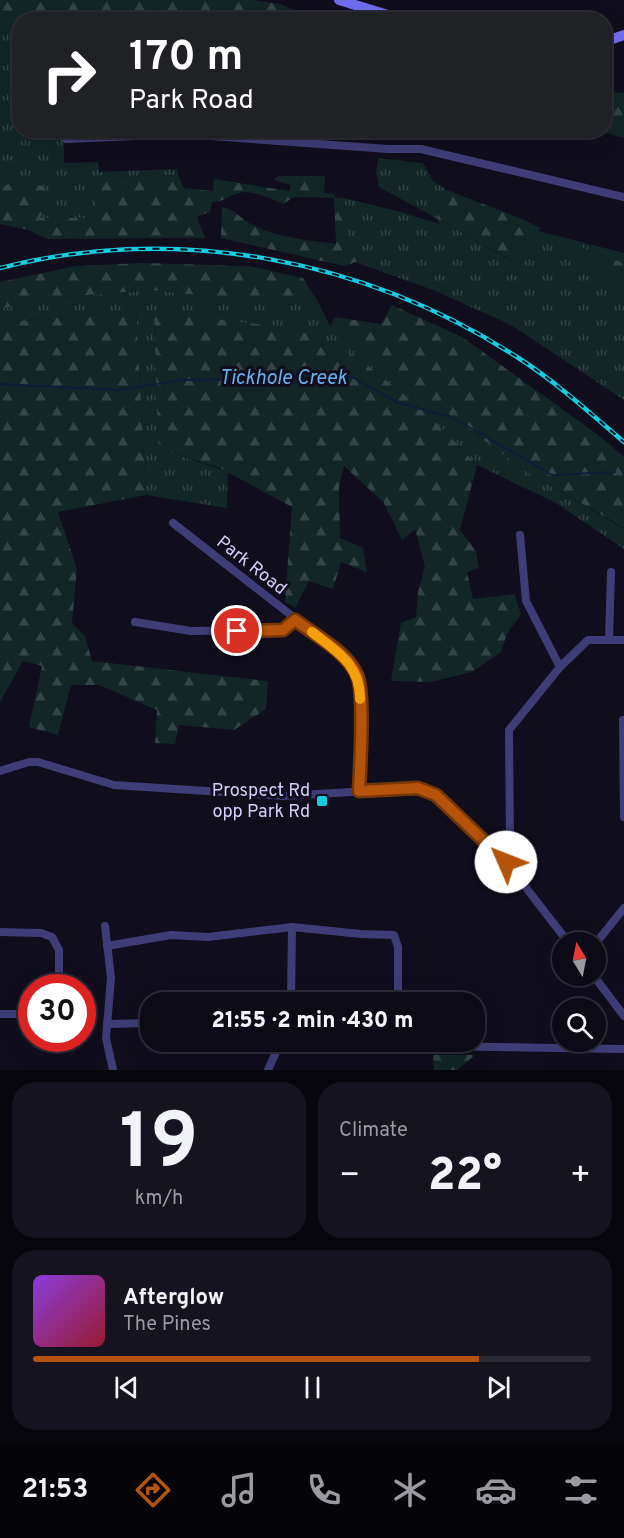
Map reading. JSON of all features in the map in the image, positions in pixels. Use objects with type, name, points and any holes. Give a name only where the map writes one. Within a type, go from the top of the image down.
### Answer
[{"type":"main road","points":[[339,0],[378,12]]},
{"type":"street","points":[[66,139],[89,138]]},
{"type":"street","points":[[234,138],[388,150],[421,149],[624,196]]},
{"type":"street","name":"Park Road","points":[[173,523],[342,655],[357,675],[360,692],[359,791]]},
{"type":"street","points":[[520,535],[526,601],[560,667]]},
{"type":"street","points":[[609,640],[611,572]]},
{"type":"street","points":[[135,622],[191,631],[283,630],[295,620]]},
{"type":"street","points":[[506,862],[510,842],[509,730],[560,667],[588,640],[624,640]]},
{"type":"street","points":[[623,720],[624,817]]},
{"type":"street","points":[[0,771],[29,762],[38,762],[114,785],[284,796],[418,788],[436,795],[506,862],[560,932]]},
{"type":"street","points":[[605,932],[624,908]]},
{"type":"street","points":[[105,926],[111,978],[106,1038],[113,1070]]},
{"type":"street","points":[[107,946],[171,934],[208,937],[292,927],[396,937],[398,992]]},
{"type":"street","points":[[291,992],[292,927]]},
{"type":"street","points":[[0,933],[41,933],[52,937],[59,950],[59,974]]},
{"type":"street","points":[[601,986],[624,1016]]},
{"type":"street","points":[[0,1014],[18,1014]]},
{"type":"street","points":[[107,1024],[140,1023]]},
{"type":"street","points":[[485,1047],[624,1049]]},
{"type":"street","points":[[268,1070],[275,1052]]},
{"type":"green space","points":[[0,0],[252,0],[280,4],[298,12],[12,12],[12,28],[0,29]]},
{"type":"green space","points":[[12,28],[12,138],[64,138],[64,163],[98,162],[99,172],[177,169],[178,175],[104,177],[99,218],[40,218],[19,179],[0,188],[0,29]]},
{"type":"green space","points":[[612,92],[624,93],[624,138],[612,135]]},
{"type":"green space","points":[[378,158],[423,163],[433,181],[447,190],[437,218],[511,261],[538,231],[624,253],[624,263],[574,245],[624,287],[624,400],[511,325],[433,290],[355,262],[368,258],[347,241],[344,198],[439,224],[436,218],[379,187],[376,172]]},
{"type":"green space","points":[[178,175],[184,188],[213,191],[214,179],[289,191],[291,185],[274,180],[278,176],[325,176],[324,193],[335,194],[335,198],[344,198],[347,241],[368,258],[344,266],[221,238],[222,207],[231,210],[254,226],[274,233],[336,244],[334,198],[294,197],[283,204],[253,193],[241,192],[221,201],[212,202],[210,212],[197,217],[205,238],[47,239],[28,230],[0,224],[0,188],[19,179],[45,187],[46,204],[40,218],[98,218],[94,198],[103,177]]},
{"type":"green space","points":[[447,190],[541,228],[512,261],[437,218]]},
{"type":"green space","points":[[572,244],[624,263],[624,287]]},
{"type":"green space","points":[[142,263],[249,266],[303,278],[317,300],[231,299],[153,290],[48,298],[0,309],[0,282],[76,266]]},
{"type":"green space","points":[[153,290],[231,299],[317,300],[330,326],[524,470],[624,529],[624,549],[556,503],[477,465],[427,413],[357,357],[154,312],[158,442],[163,450],[228,472],[227,508],[146,495],[136,311],[17,321],[0,326],[0,309],[48,298]]},
{"type":"green space","points":[[392,305],[462,337],[597,434],[624,457],[624,528],[524,470],[330,326],[335,317],[381,324]]},
{"type":"green space","points":[[136,311],[146,495],[58,512],[77,569],[72,623],[85,636],[92,661],[268,681],[266,709],[234,730],[179,725],[175,744],[155,743],[157,710],[99,685],[71,685],[58,735],[29,727],[42,666],[23,661],[0,702],[0,326],[17,321]]},
{"type":"green space","points":[[154,311],[296,329],[357,357],[427,413],[477,465],[460,530],[476,551],[479,568],[467,572],[473,599],[514,594],[521,614],[507,634],[501,652],[472,672],[431,682],[391,681],[401,623],[416,617],[418,592],[425,566],[415,529],[402,540],[384,503],[344,466],[339,487],[340,538],[363,548],[367,572],[341,562],[333,589],[309,581],[295,608],[285,602],[292,507],[220,468],[163,450],[158,442]]},
{"type":"green space","points":[[433,1055],[475,1055],[457,1070],[434,1070]]},
{"type":"waterway","name":"Tickhole Creek","points":[[0,384],[119,390],[182,380],[352,377],[397,402],[453,418],[552,475],[615,472]]},
{"type":"railway","points":[[0,268],[67,255],[134,249],[201,251],[268,259],[333,274],[397,295],[458,323],[517,357],[559,387],[624,442]]},
{"type":"slow traffic","points":[[312,632],[342,655],[357,675],[360,699]]},
{"type":"place","name":"Prospect Rd opp Park Rd","points":[[322,801]]},
{"type":"route","points":[[237,631],[283,630],[295,620],[342,655],[357,675],[360,692],[359,791],[418,788],[436,795],[506,862]]}]
